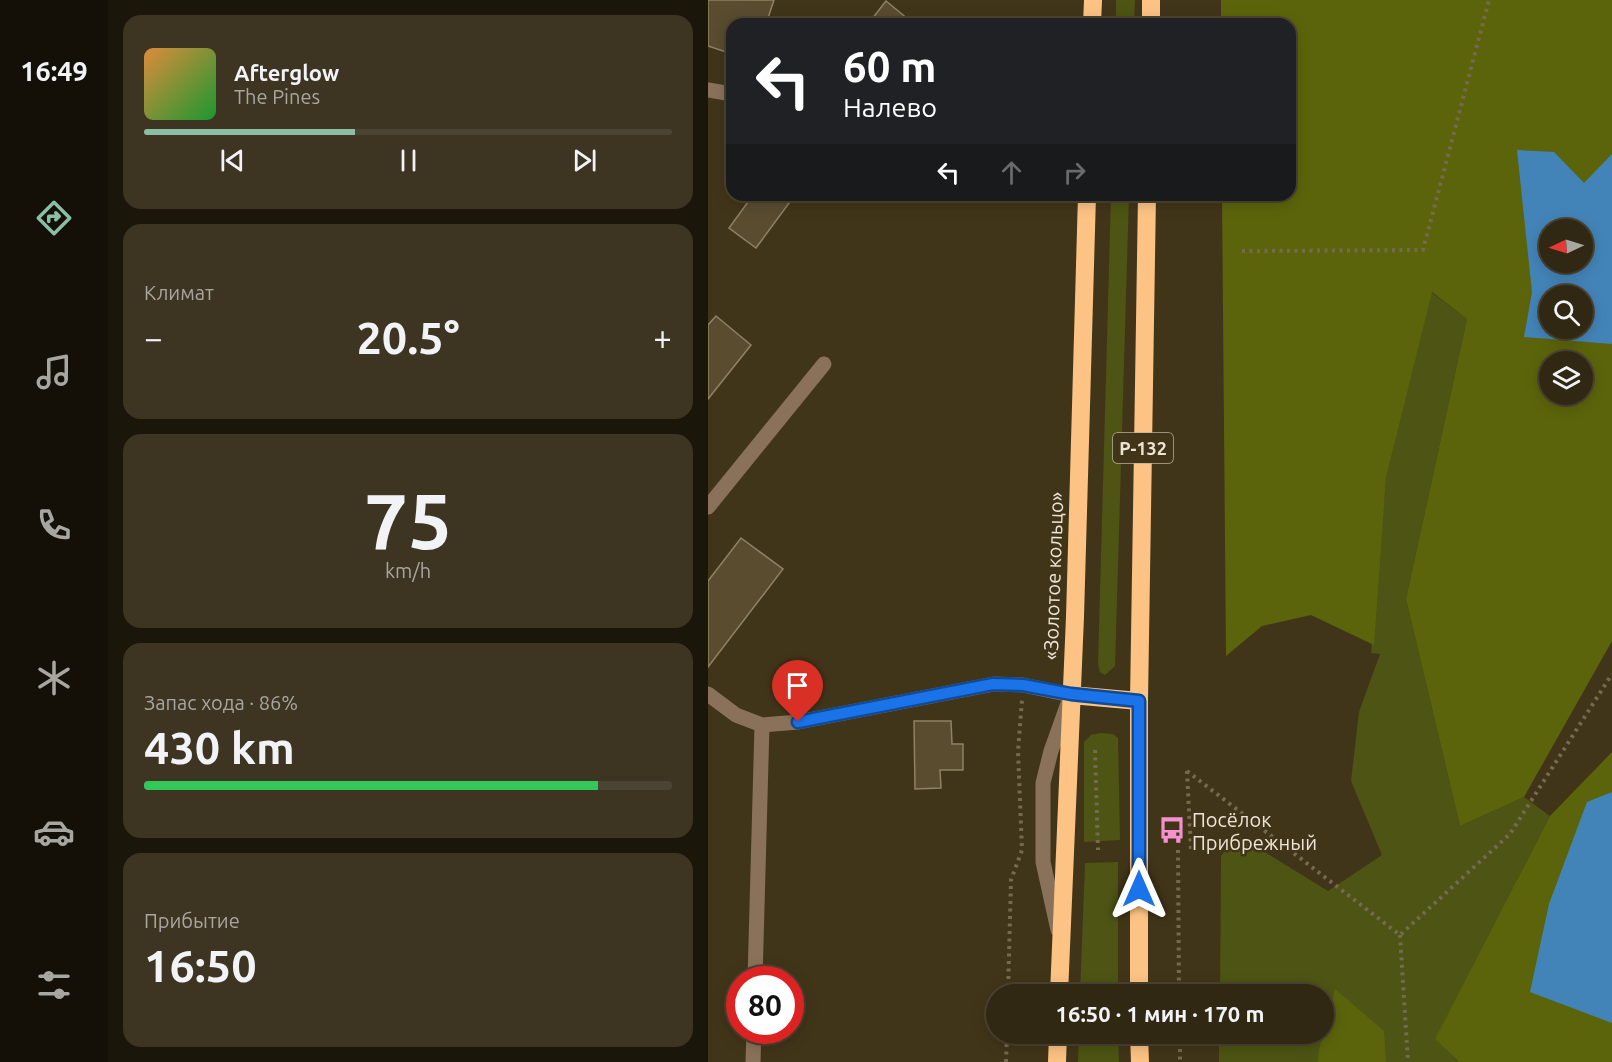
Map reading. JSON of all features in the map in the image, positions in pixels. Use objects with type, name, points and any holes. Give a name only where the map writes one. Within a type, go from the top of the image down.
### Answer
[{"type":"highway","points":[[1092,18],[1093,0]]},
{"type":"highway","points":[[1151,18],[1152,0]]},
{"type":"highway","name":"«Золотое кольцо»","points":[[1059,984],[1075,617],[1088,201]]},
{"type":"highway","name":"Р-132","points":[[1139,984],[1139,701],[1147,201]]},
{"type":"highway","points":[[1071,694],[1139,701]]},
{"type":"highway","points":[[1057,1062],[1058,1044]]},
{"type":"highway","points":[[1139,1044],[1140,1062]]},
{"type":"street","points":[[708,90],[726,93]]},
{"type":"street","points":[[708,507],[824,364]]},
{"type":"street","points":[[708,694],[736,715],[762,725],[798,722],[1008,683],[1071,694]]},
{"type":"street","points":[[755,966],[762,725]]},
{"type":"street","points":[[753,1062],[754,1044]]},
{"type":"path","points":[[1242,251],[1424,250],[1489,0]]},
{"type":"path","points":[[1400,935],[1510,834],[1612,674]]},
{"type":"path","points":[[1008,984],[1011,880],[1022,850],[1018,751],[1023,685]]},
{"type":"path","points":[[1095,750],[1098,850]]},
{"type":"path","points":[[1191,850],[1187,771],[1400,935],[1408,1062]]},
{"type":"path","points":[[1178,850],[1179,984]]},
{"type":"path","points":[[1006,1062],[1007,1044]]},
{"type":"path","points":[[1180,1044],[1180,1062]]},
{"type":"green space","points":[[1116,0],[1135,0],[1134,18],[1116,18]]},
{"type":"green space","points":[[1221,0],[1612,0],[1612,641],[1524,797],[1460,826],[1406,599],[1467,319],[1432,292],[1386,478],[1374,645],[1311,615],[1262,626],[1226,656],[1222,201],[1296,201],[1296,18],[1221,18]]},
{"type":"green space","points":[[1111,201],[1129,201],[1115,666],[1105,675],[1100,672],[1098,664]]},
{"type":"green space","points":[[1431,292],[1467,319],[1406,599],[1460,826],[1524,797],[1550,816],[1440,1030],[1472,1062],[1219,1062],[1219,1044],[1334,1044],[1334,984],[1220,984],[1221,856],[1237,835],[1328,891],[1382,855],[1351,781],[1359,712],[1380,654],[1371,653],[1386,478]]},
{"type":"green space","points":[[1113,734],[1118,738],[1120,840],[1084,842],[1084,742],[1091,735]]},
{"type":"green space","points":[[1612,752],[1612,1062],[1460,1062],[1435,1039],[1550,816]]},
{"type":"green space","points":[[1118,862],[1118,984],[1080,984],[1085,863]]},
{"type":"green space","points":[[1335,989],[1384,1031],[1386,1062],[1318,1062],[1321,1044],[1334,1044]]},
{"type":"green space","points":[[1079,1044],[1118,1044],[1119,1062],[1078,1062]]},
{"type":"water","points":[[1517,150],[1554,152],[1584,183],[1612,154],[1612,344],[1549,339],[1593,339],[1593,285],[1539,285],[1539,338],[1524,337],[1532,292]]},
{"type":"water","points":[[1612,792],[1612,1023],[1530,992],[1549,904],[1587,802]]},
{"type":"building","points":[[708,0],[774,0],[768,18],[726,18],[726,52],[708,46]]},
{"type":"building","points":[[886,1],[907,18],[873,18]]},
{"type":"building","points":[[749,201],[791,201],[756,248],[729,228]]},
{"type":"building","points":[[716,316],[751,345],[708,399],[708,325]]},
{"type":"building","points":[[741,538],[783,569],[708,667],[708,581]]},
{"type":"building","points":[[914,721],[951,721],[952,744],[963,744],[963,770],[940,770],[941,788],[915,789]]},
{"type":"place","name":"Посёлок Прибрежный","points":[[1172,830]]},
{"type":"route","points":[[798,722],[975,687],[1008,683],[1071,694],[1139,701],[1139,889]]}]
